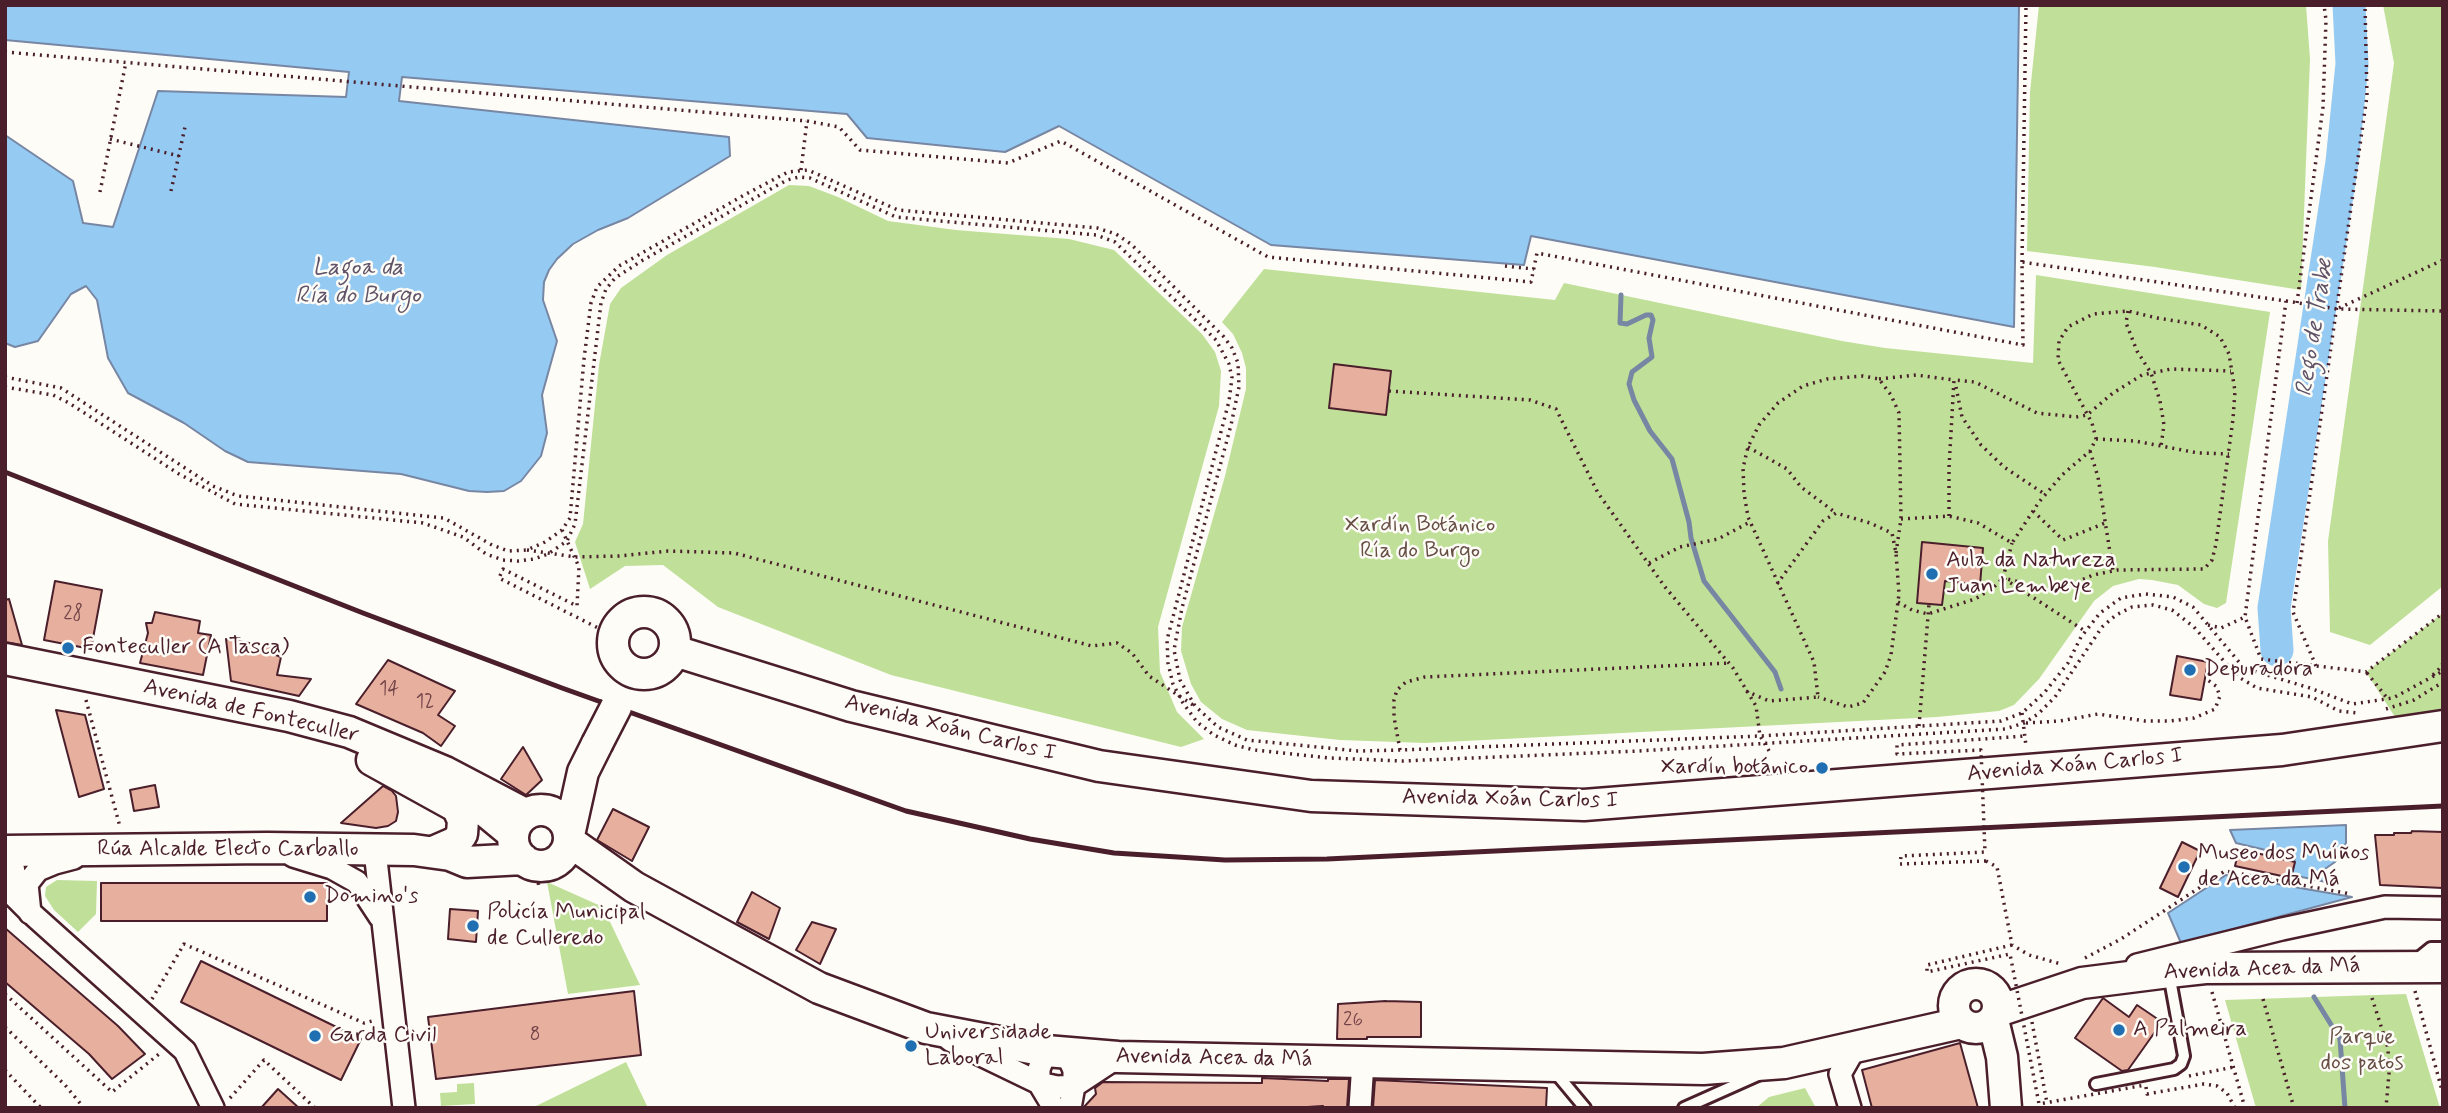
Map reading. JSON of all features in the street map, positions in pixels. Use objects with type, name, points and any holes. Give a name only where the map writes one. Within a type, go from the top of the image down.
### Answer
[{"type":"main road","points":[[538,846],[583,772],[616,707],[625,657],[617,627],[632,614],[652,612],[669,622],[676,640],[675,651],[663,668],[653,673],[625,657]]},
{"type":"main road","name":"Avenida Xoán Carlos I","points":[[675,651],[851,706],[1099,766],[1311,796],[1584,805],[2282,750],[2443,726]]},
{"type":"main road","name":"Avenida de Fonteculler","points":[[5,659],[289,716],[349,732],[445,772],[538,846]]},
{"type":"main road","name":"Avenida de Fonteculler","points":[[5,674],[334,740],[477,803],[538,846]]},
{"type":"main road","points":[[334,740],[457,807],[463,820],[463,834],[441,854]]},
{"type":"main road","name":"Rúa Alcalde Electo Carballo","points":[[7,852],[267,848],[441,854],[538,846]]},
{"type":"main road","name":"Avenida Acea da Má","points":[[538,846],[590,878],[634,887],[819,988],[926,1028],[1056,1051],[1118,1057],[1551,1067],[1629,1060],[1703,1069],[1784,1063],[1842,1049],[1978,1011],[2077,969],[2169,972],[2205,968],[2443,967]]},
{"type":"main road","points":[[1978,1011],[2006,1107]]},
{"type":"street","points":[[267,848],[332,867],[357,882],[383,922]]},
{"type":"street","points":[[31,914],[27,884],[38,870],[55,863],[119,850]]},
{"type":"street","points":[[375,851],[404,1108]]},
{"type":"street","points":[[7,852],[17,888],[31,914]]},
{"type":"street","points":[[5,887],[31,914],[185,1051],[213,1108]]},
{"type":"street","points":[[5,896],[31,914]]},
{"type":"street","points":[[2077,969],[2149,961],[2385,907],[2443,908]]},
{"type":"street","points":[[926,1028],[1039,1083],[1057,1087],[1074,1086],[1118,1057]]},
{"type":"street","points":[[1842,1049],[1840,1074],[1850,1108]]},
{"type":"street","points":[[1054,1108],[1039,1083],[1039,1069],[1056,1051],[1074,1070],[1070,1108]]},
{"type":"street","points":[[1360,1108],[1363,1062]]},
{"type":"lane","points":[[2409,967],[2431,948],[2443,948]]},
{"type":"lane","points":[[2096,1084],[2144,1080],[2181,1064],[2185,1056],[2169,972]]},
{"type":"lane","points":[[1684,1108],[1784,1063]]},
{"type":"lane","points":[[1551,1067],[1586,1108]]},
{"type":"path","points":[[5,52],[807,121],[839,127],[860,150],[1008,163],[1061,141],[1268,257],[1531,282],[1537,253],[2022,345],[2026,5]]},
{"type":"path","points":[[2297,303],[2323,107],[2326,20],[2324,5]]},
{"type":"path","points":[[2316,666],[2293,612],[2367,96],[2365,5]]},
{"type":"path","points":[[100,192],[126,62]]},
{"type":"path","points":[[801,170],[807,121]]},
{"type":"path","points":[[171,191],[185,127]]},
{"type":"path","points":[[110,139],[179,156]]},
{"type":"path","points":[[527,550],[562,530],[570,518],[584,359],[592,303],[597,287],[619,266],[788,172],[801,170],[827,177],[898,210],[1097,228],[1116,234],[1131,244],[1224,337],[1238,363],[1239,387],[1231,425],[1182,608],[1174,649],[1180,680],[1195,706]]},
{"type":"path","points":[[5,387],[53,395],[69,403],[188,479],[235,504],[423,523],[463,537],[486,554],[503,560],[526,560],[548,554],[567,541],[575,524],[601,303],[615,278],[787,180],[810,178],[896,217],[1096,236],[1115,242],[1129,252],[1216,340],[1229,364],[1232,378],[1229,401],[1167,640],[1168,663],[1173,684],[1197,722],[1214,735],[1235,745],[1254,750],[1330,758],[1402,761],[1638,751],[2005,729],[2038,715],[2055,697],[2102,627],[2116,615],[2132,607],[2153,605],[2172,610],[2194,627],[2237,676],[2257,688],[2312,697],[2339,711],[2360,713]]},
{"type":"path","points":[[2336,309],[2443,260]]},
{"type":"path","points":[[2022,262],[2336,309],[2443,312]]},
{"type":"path","points":[[1505,266],[1534,269]]},
{"type":"path","points":[[2286,301],[2245,617],[2260,660],[2366,673],[2387,698]]},
{"type":"path","points":[[2128,311],[2126,323],[2137,351],[2151,373],[2164,425],[2161,446]]},
{"type":"path","points":[[1898,602],[1912,610],[1928,614],[1975,599],[1993,588],[2003,578],[2011,543],[2033,511],[2062,475],[2090,451],[2096,439],[2087,415],[2058,360],[2059,341],[2068,327],[2093,314],[2128,311],[2201,325],[2220,337],[2229,354],[2235,391],[2217,544],[2212,559],[2204,569],[2191,571],[2140,568],[2113,571],[2075,583],[2045,588],[2003,578]]},
{"type":"path","points":[[1818,697],[1814,662],[1750,522],[1744,493],[1743,468],[1748,447],[1759,425],[1778,403],[1802,386],[1827,379],[1863,376],[1879,380],[1916,375],[1975,382],[2037,413],[2076,417],[2087,415],[2142,374],[2171,369],[2231,371]]},
{"type":"path","points":[[5,377],[61,388],[213,485],[238,496],[444,518],[492,545],[509,551],[527,550],[575,557],[668,551],[734,552],[1092,646],[1117,643],[1132,653],[1149,676],[1195,706],[1218,727],[1247,740],[1358,751],[1400,750],[1760,736],[2001,721],[2022,713],[2044,693],[2068,663],[2100,612],[2121,598],[2145,594],[2173,597],[2193,607],[2244,668],[2311,688],[2352,704],[2387,698],[2443,671]]},
{"type":"path","points":[[1879,380],[1891,395],[1899,413],[1901,519],[1896,553]]},
{"type":"path","points":[[1954,380],[1962,418],[1981,445],[2004,467],[2043,493]]},
{"type":"path","points":[[1950,516],[1949,468],[1954,380]]},
{"type":"path","points":[[1389,391],[1530,400],[1556,409],[1598,493],[1665,587],[1729,663],[1756,706],[1760,736],[1771,754]]},
{"type":"path","points":[[2096,439],[2135,441],[2198,453],[2229,454]]},
{"type":"path","points":[[1746,691],[1769,701],[1818,697],[1848,707],[1863,703],[1885,672],[1891,655],[1898,602],[1896,553],[1892,533],[1836,513],[1801,487],[1787,469],[1748,447]]},
{"type":"path","points":[[2090,451],[2098,477],[2113,571]]},
{"type":"path","points":[[2033,511],[2063,540],[2105,523]]},
{"type":"path","points":[[1777,584],[1823,521],[1836,513]]},
{"type":"path","points":[[1901,519],[1950,516],[1978,523],[2011,543]]},
{"type":"path","points":[[1649,563],[1698,542],[1718,539],[1750,522]]},
{"type":"path","points":[[562,530],[579,567],[577,607],[503,569],[499,578],[625,657]]},
{"type":"path","points":[[2003,578],[2085,632]]},
{"type":"path","points":[[1920,726],[1929,604]]},
{"type":"path","points":[[2366,673],[2443,613]]},
{"type":"path","points":[[2206,625],[2221,628],[2245,617]]},
{"type":"path","points":[[2426,681],[2443,662]]},
{"type":"path","points":[[1400,750],[1394,700],[1397,690],[1406,682],[1425,677],[1729,663]]},
{"type":"path","points":[[2024,723],[2060,721],[2098,714],[2146,721],[2170,722],[2194,718],[2215,709],[2220,696],[2216,686],[2205,678]]},
{"type":"path","points":[[2426,681],[2442,682]]},
{"type":"path","points":[[2379,710],[2414,700],[2442,682]]},
{"type":"path","points":[[82,688],[119,850]]},
{"type":"path","points":[[2022,713],[2027,757]]},
{"type":"path","points":[[2012,945],[1997,867],[1986,861],[1900,864],[1901,856],[1985,852],[1981,750],[1897,754],[1897,745],[2025,736]]},
{"type":"path","points":[[2235,1108],[2227,1093],[2217,1086],[2192,1086],[2147,1094],[2144,1080],[2039,1104],[2010,954],[1927,972],[1927,965],[2012,945],[2029,955],[2077,969],[2225,871],[2351,894]]},
{"type":"path","points":[[142,1012],[159,989],[184,944],[364,1023],[393,1016]]},
{"type":"path","points":[[2409,967],[2443,1094]]},
{"type":"path","points":[[2205,968],[2245,1108]]},
{"type":"path","points":[[5,994],[112,1092],[174,1042]]},
{"type":"path","points":[[2372,998],[2388,1048],[2386,1108]]},
{"type":"path","points":[[2263,999],[2294,1108]]},
{"type":"path","points":[[2032,1025],[2047,1103]]},
{"type":"path","points":[[5,1027],[65,1085],[83,1108]]},
{"type":"path","points":[[222,1108],[264,1060],[315,1108]]},
{"type":"path","points":[[5,1070],[41,1108]]},
{"type":"green space","points":[[2039,5],[2306,5],[2310,59],[2301,290],[2155,267],[2027,251],[2030,92]]},
{"type":"green space","points":[[2383,5],[2443,5],[2443,586],[2370,645],[2330,632],[2328,541],[2394,63]]},
{"type":"green space","points":[[789,185],[809,186],[888,221],[956,230],[1069,239],[1114,250],[1202,334],[1215,352],[1221,371],[1219,406],[1158,627],[1160,672],[1177,712],[1204,739],[1181,747],[891,675],[718,607],[663,565],[625,566],[590,589],[575,542],[583,524],[599,365],[610,304],[621,288],[667,255]]},
{"type":"green space","name":"Xardín Botánico Ría do Burgo","points":[[1264,269],[1555,300],[1564,283],[1842,341],[2033,363],[2036,275],[2270,312],[2226,603],[2217,608],[2204,604],[2178,585],[2152,580],[2139,579],[2113,586],[2094,601],[2039,679],[2014,705],[1999,711],[1937,717],[1425,743],[1340,740],[1247,730],[1222,719],[1201,702],[1191,684],[1181,651],[1182,627],[1225,476],[1246,389],[1246,368],[1242,353],[1233,334],[1222,322]]},
{"type":"green space","points":[[2443,613],[2443,712],[2397,720],[2366,672]]},
{"type":"green space","points":[[57,880],[97,881],[96,914],[78,932],[54,910],[45,896],[46,887]]},
{"type":"green space","points":[[547,882],[603,907],[640,985],[568,994]]},
{"type":"green space","name":"Parque dos patos","points":[[2406,994],[2440,1108],[2256,1108],[2225,1000]]},
{"type":"green space","points":[[626,1062],[648,1108],[532,1108]]},
{"type":"green space","points":[[474,1083],[475,1104],[441,1106],[440,1093],[457,1092],[457,1084]]},
{"type":"green space","points":[[1805,1088],[1816,1108],[1756,1108],[1769,1097]]},
{"type":"water","name":"Lagoa da Ría do Burgo","points":[[5,5],[2019,5],[2014,327],[1531,236],[1524,265],[1271,245],[1059,126],[1005,152],[867,138],[847,114],[402,77],[399,101],[729,137],[730,156],[628,218],[573,244],[549,270],[544,282],[543,300],[557,341],[542,395],[547,433],[541,456],[521,481],[504,491],[469,491],[401,474],[248,462],[128,393],[108,358],[97,300],[86,286],[71,294],[38,341],[15,347],[5,343],[5,135],[73,181],[83,223],[113,227],[158,91],[346,97],[349,72],[5,40]]},
{"type":"water","points":[[2346,825],[2346,843],[2335,862],[2322,871],[2326,882],[2292,875],[2295,857],[2236,843],[2230,830]]},
{"type":"water","points":[[2226,875],[2352,897],[2181,943],[2168,913]]},
{"type":"building","points":[[1334,364],[1391,371],[1386,415],[1329,408]]},
{"type":"building","points":[[1922,542],[1983,548],[1980,585],[1945,581],[1942,605],[1917,603]]},
{"type":"building","points":[[55,581],[102,590],[91,649],[44,640]]},
{"type":"building","points":[[9,599],[22,645],[5,642],[5,600]]},
{"type":"building","points":[[155,612],[200,621],[198,633],[211,635],[203,675],[140,663],[148,633],[146,623],[152,623]]},
{"type":"building","points":[[226,639],[278,648],[276,655],[281,657],[277,675],[311,679],[299,696],[231,681]]},
{"type":"building","name":"Depuradora","points":[[2177,656],[2208,662],[2201,700],[2170,695]]},
{"type":"building","points":[[388,660],[455,691],[438,715],[455,726],[441,746],[423,733],[356,704]]},
{"type":"building","points":[[56,710],[85,715],[104,789],[79,797]]},
{"type":"building","points":[[523,747],[542,780],[526,795],[501,779]]},
{"type":"building","points":[[155,785],[159,807],[134,811],[130,790]]},
{"type":"building","points":[[383,786],[396,796],[396,821],[376,828],[341,823]]},
{"type":"building","points":[[613,809],[649,827],[632,861],[597,840]]},
{"type":"building","points":[[2412,831],[2443,832],[2443,888],[2380,885],[2375,835]]},
{"type":"building","points":[[2182,842],[2200,851],[2178,897],[2160,888]]},
{"type":"building","points":[[2239,849],[2295,862],[2291,878],[2235,866]]},
{"type":"building","points":[[101,883],[327,883],[327,921],[101,921]]},
{"type":"building","points":[[752,892],[780,908],[769,939],[737,922]]},
{"type":"building","points":[[450,909],[478,911],[476,942],[448,939]]},
{"type":"building","points":[[812,922],[836,929],[820,964],[796,950]]},
{"type":"building","points":[[5,928],[118,1026],[145,1054],[112,1079],[89,1054],[5,982]]},
{"type":"building","points":[[201,961],[361,1039],[341,1080],[181,1002]]},
{"type":"building","points":[[634,991],[641,1055],[436,1079],[428,1017]]},
{"type":"building","name":"A Palmeira","points":[[2103,998],[2129,1017],[2137,1005],[2162,1022],[2128,1070],[2122,1071],[2075,1038]]},
{"type":"building","points":[[1421,1002],[1421,1037],[1337,1039],[1338,1004]]},
{"type":"building","points":[[1960,1043],[1978,1108],[1872,1108],[1862,1070]]},
{"type":"building","points":[[1262,1078],[1328,1081],[1349,1079],[1347,1108],[1083,1108],[1096,1094],[1095,1088],[1103,1082],[1262,1083]]},
{"type":"building","points":[[1375,1080],[1547,1088],[1546,1108],[1373,1108]]},
{"type":"building","points":[[278,1089],[299,1108],[261,1108]]},
{"type":"waterway","name":"Rego de Trabe","points":[[2277,650],[2274,608],[2342,162],[2352,64],[2349,5]]},
{"type":"waterway","points":[[1621,295],[1620,323],[1627,324],[1646,315],[1651,315],[1653,320],[1649,338],[1652,357],[1632,372],[1629,384],[1650,431],[1672,459],[1704,581],[1775,672],[1781,689]]},
{"type":"waterway","name":"Rego de Trabe","points":[[2314,997],[2340,1039],[2345,1108]]},
{"type":"railway","points":[[5,472],[562,688],[906,811],[1030,839],[1114,853],[1225,860],[1327,859],[2443,806]]},
{"type":"place","name":"Aula da Natureza Juan Lembeye","points":[[1932,574]]},
{"type":"place","name":"Fonteculler (A Tasca)","points":[[68,648]]},
{"type":"place","name":"Depuradora","points":[[2190,670]]},
{"type":"place","name":"Xardín botánico","points":[[1822,768]]},
{"type":"place","name":"Museo dos Muíños de Acea da Má","points":[[2184,867]]},
{"type":"place","name":"Domino's","points":[[310,897]]},
{"type":"place","name":"Policía Municipal de Culleredo","points":[[473,926]]},
{"type":"place","name":"A Palmeira","points":[[2119,1030]]},
{"type":"place","name":"Garda Civil","points":[[315,1036]]},
{"type":"place","name":"Universidade Laboral","points":[[911,1046]]}]
